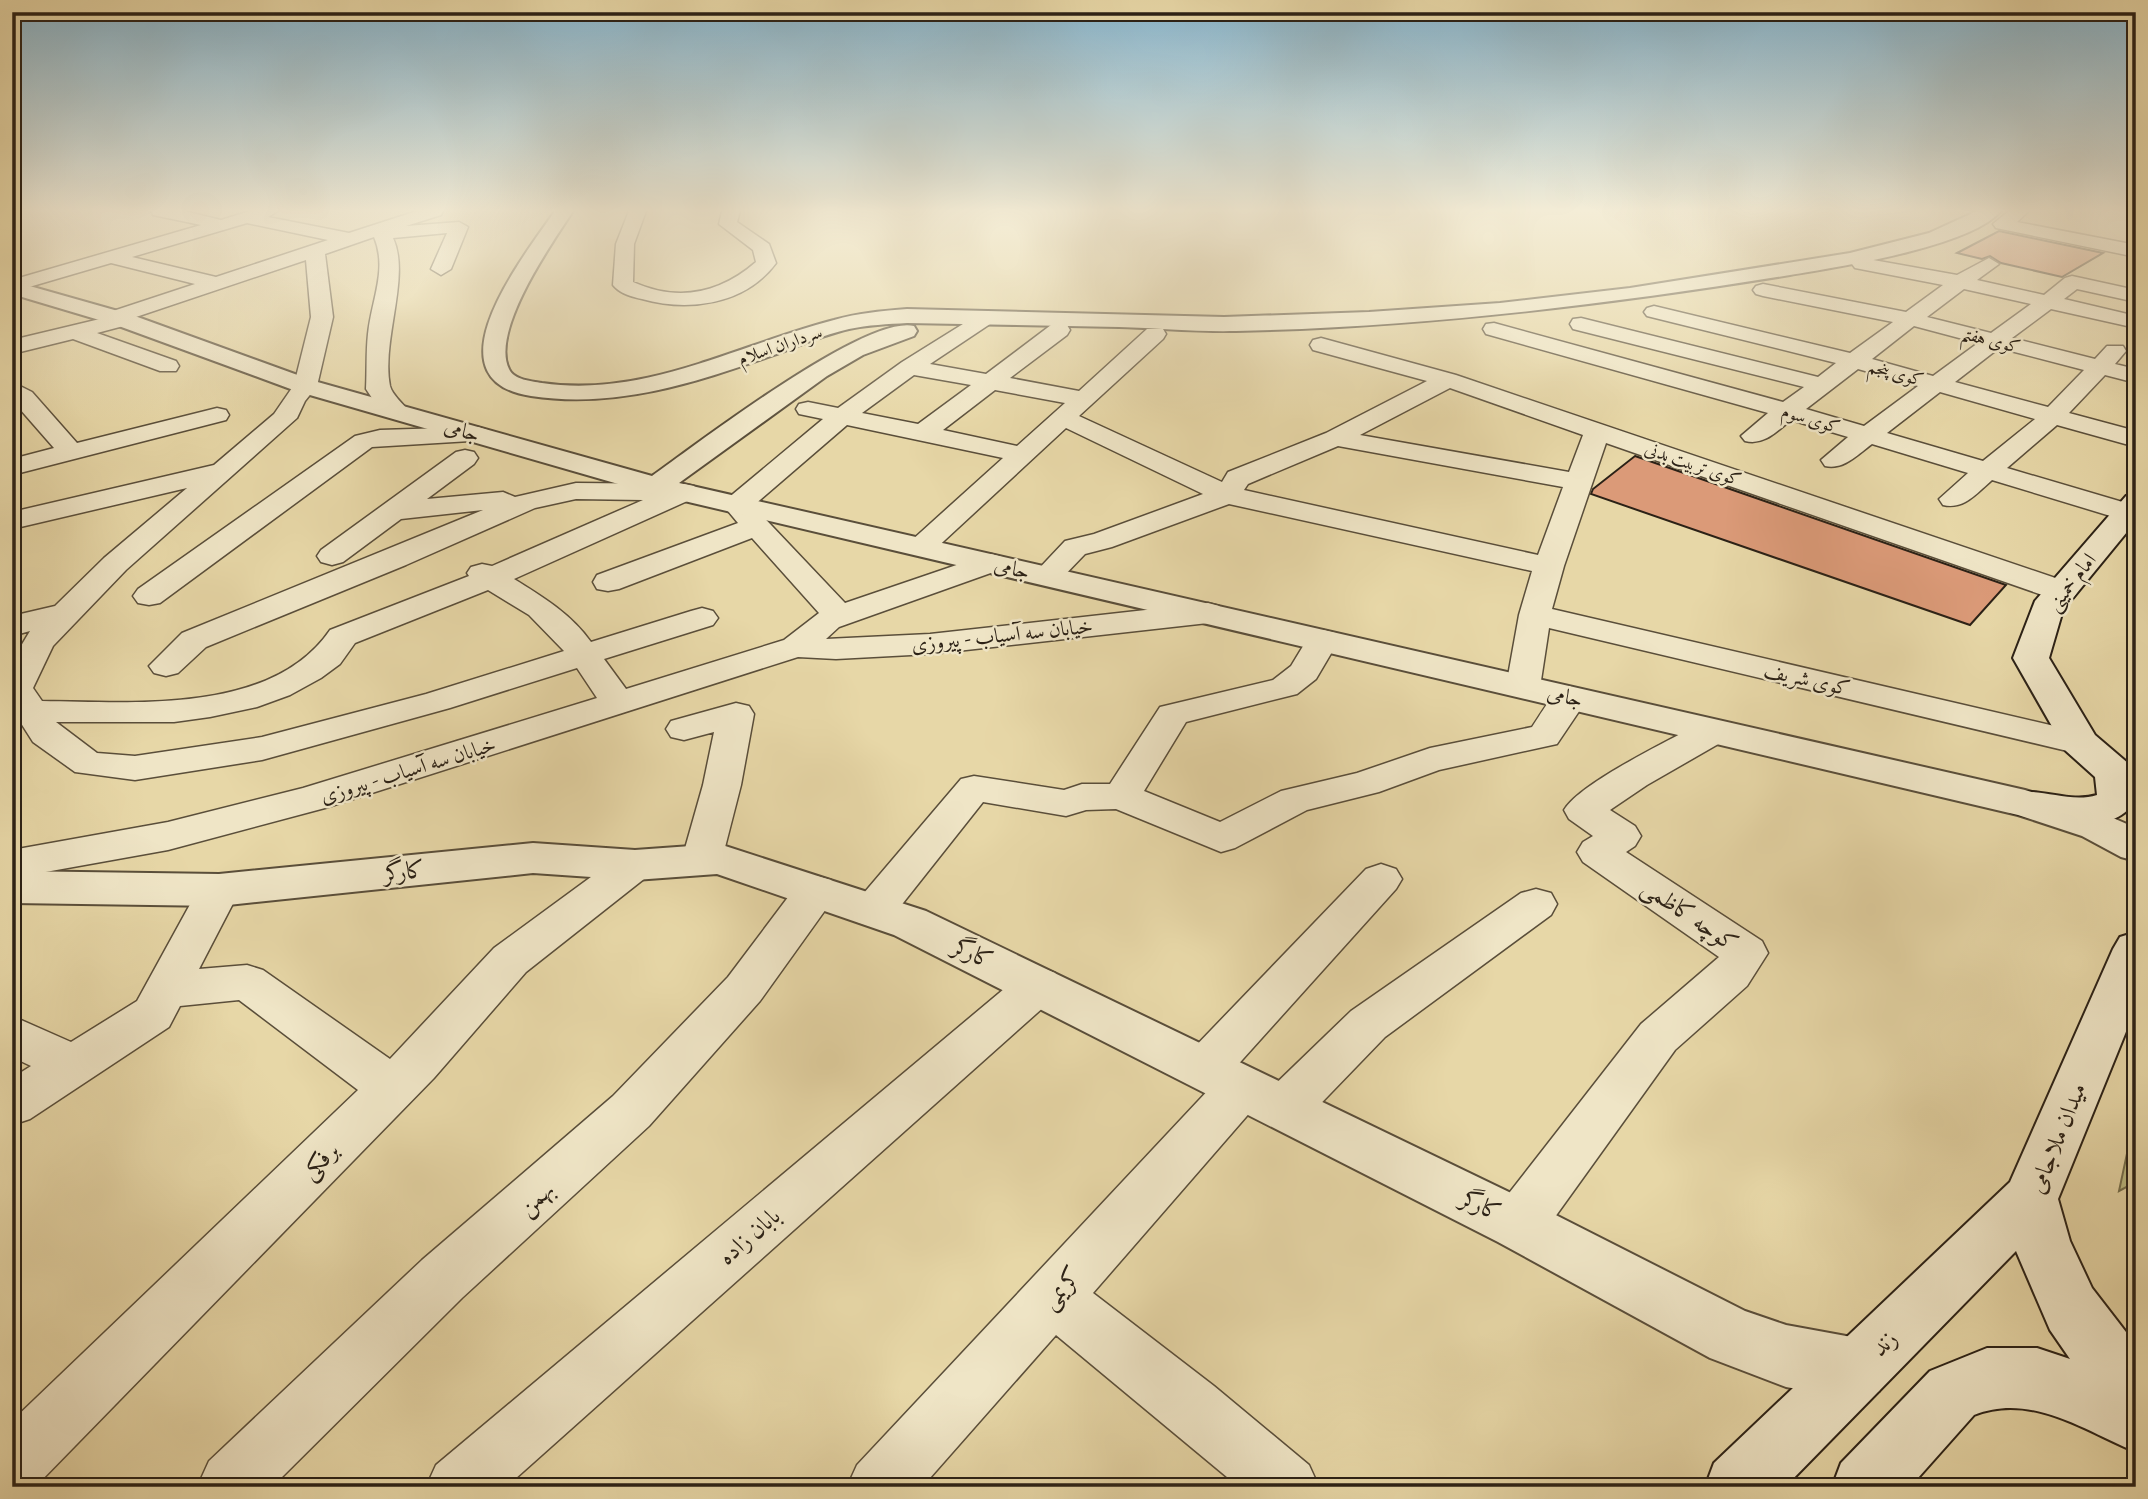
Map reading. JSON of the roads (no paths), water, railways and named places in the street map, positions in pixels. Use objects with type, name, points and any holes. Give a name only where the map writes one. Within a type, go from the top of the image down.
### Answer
[{"type":"street","points":[[13,288],[36,281]]},
{"type":"street","points":[[209,281],[218,283]]},
{"type":"street","points":[[12,347],[119,318],[224,281]]},
{"type":"street","points":[[319,281],[323,317],[305,386],[294,399],[285,418],[115,564],[38,642],[16,688],[46,734],[88,764],[135,768],[262,748],[438,701],[702,618]]},
{"type":"street","points":[[388,281],[379,333],[378,389],[397,412]]},
{"type":"street","name":"سرداران اسلام","points":[[518,281],[510,293],[495,346],[497,372],[518,387],[575,394],[624,389],[712,368],[841,324],[884,318],[1235,324],[1359,319],[1524,307],[1660,292],[1724,281]]},
{"type":"street","points":[[623,281],[623,285],[663,301],[695,301],[715,297],[745,281]]},
{"type":"street","points":[[1953,281],[2136,322]]},
{"type":"street","points":[[2069,281],[2136,296]]},
{"type":"street","points":[[1754,436],[1959,282]]},
{"type":"street","points":[[1834,460],[2074,282]]},
{"type":"street","name":"جامی","points":[[13,288],[119,318],[305,386],[397,412],[472,447],[670,489],[747,515],[921,547],[2025,803]]},
{"type":"street","name":"کوی هفتم","points":[[1888,336],[1755,295],[1910,319],[2136,376]]},
{"type":"street","name":"کوی پنجم","points":[[1654,312],[1854,361],[2136,439]]},
{"type":"street","points":[[31,711],[108,714],[207,707],[288,685],[335,652],[342,637],[486,576],[670,489],[837,359],[942,317]]},
{"type":"street","points":[[608,582],[747,515],[842,416],[910,367],[986,318]]},
{"type":"street","points":[[1581,324],[1822,385]]},
{"type":"street","name":"کوی سوم","points":[[1494,329],[1985,470],[2132,507]]},
{"type":"street","points":[[923,433],[1059,330]]},
{"type":"street","points":[[1953,499],[2053,415],[2136,330]]},
{"type":"street","points":[[74,332],[168,366]]},
{"type":"street","points":[[921,547],[1155,334]]},
{"type":"street","name":"کوی تربیت بدنی","points":[[1321,345],[1448,380],[2062,591]]},
{"type":"street","points":[[910,367],[1084,399]]},
{"type":"street","points":[[1047,576],[1075,547],[1102,541],[1227,495],[1238,478],[1335,438],[1448,380]]},
{"type":"street","points":[[12,388],[71,452]]},
{"type":"street","points":[[808,409],[1021,456]]},
{"type":"street","points":[[12,467],[217,415]]},
{"type":"street","points":[[1062,417],[1227,495],[1549,566]]},
{"type":"street","points":[[1523,687],[1535,615],[1549,566],[1597,431]]},
{"type":"street","points":[[149,596],[364,441],[380,438],[472,447]]},
{"type":"street","points":[[1335,438],[1581,482]]},
{"type":"street","points":[[332,556],[394,511],[472,447]]},
{"type":"street","points":[[12,521],[222,471]]},
{"type":"street","points":[[394,511],[576,491],[670,489]]},
{"type":"street","points":[[166,666],[194,640],[395,559],[526,502],[550,495]]},
{"type":"street","name":"امام خمینی","points":[[2125,782],[2080,743],[2031,658],[2048,608],[2132,507]]},
{"type":"street","points":[[747,515],[839,616]]},
{"type":"street","name":"خیابان سه آسیاب - پیروزی","points":[[796,647],[828,620],[991,563]]},
{"type":"street","points":[[486,576],[540,608],[569,634],[619,704]]},
{"type":"street","points":[[12,626],[67,613]]},
{"type":"street","name":"خیابان سه آسیاب - پیروزی","points":[[12,864],[168,836],[311,799],[796,647],[836,649],[930,644],[1208,613]]},
{"type":"street","name":"کوی شریف","points":[[1535,615],[2080,743]]},
{"type":"street","points":[[1121,796],[1173,715],[1285,687],[1304,672],[1323,640]]},
{"type":"street","points":[[873,911],[974,788],[1066,803],[1082,797],[1121,796],[1221,838],[1295,800],[1366,783],[1430,760],[1544,736],[1571,698]]},
{"type":"street","points":[[684,729],[736,714],[722,785],[702,859]]},
{"type":"street","name":"کوچه کاظمی","points":[[1518,1224],[1658,1037],[1731,974],[1746,953],[1597,852],[1621,836],[1583,810],[1634,776],[1714,731]]},
{"type":"street","points":[[2025,803],[2079,810],[2104,808],[2112,805],[2125,782]]},
{"type":"street","points":[[2025,803],[2110,831],[2136,847]]},
{"type":"street","name":"کارگر","points":[[12,887],[219,890],[533,858],[635,865],[719,859],[910,923],[1040,985],[1518,1224],[1732,1337],[1786,1356],[1857,1369]]},
{"type":"street","name":"برفکی","points":[[12,1465],[393,1087],[510,960],[635,865]]},
{"type":"street","points":[[1243,1088],[1381,879]]},
{"type":"street","points":[[12,1104],[153,1014],[219,890]]},
{"type":"street","name":"بهمن","points":[[233,1485],[442,1279],[540,1195],[631,1111],[744,989],[816,891]]},
{"type":"street","points":[[1243,1088],[1368,1024],[1536,904]]},
{"type":"street","name":"میدان ملاجامی","points":[[2136,949],[2030,1199],[2042,1244],[2071,1309],[2107,1359],[2136,1391]]},
{"type":"street","points":[[166,990],[247,982],[393,1087]]},
{"type":"street","name":"بابان زاده","points":[[458,1487],[1040,985]]},
{"type":"street","points":[[12,1035],[73,1065]]},
{"type":"street","name":"کریمی","points":[[878,1487],[1243,1088]]},
{"type":"street","name":"زند","points":[[1738,1487],[2030,1199]]},
{"type":"street","points":[[1053,1297],[1193,1407],[1287,1487]]},
{"type":"street","points":[[1865,1487],[1952,1393],[1987,1379],[2037,1379],[2094,1398],[2136,1420]]}]
